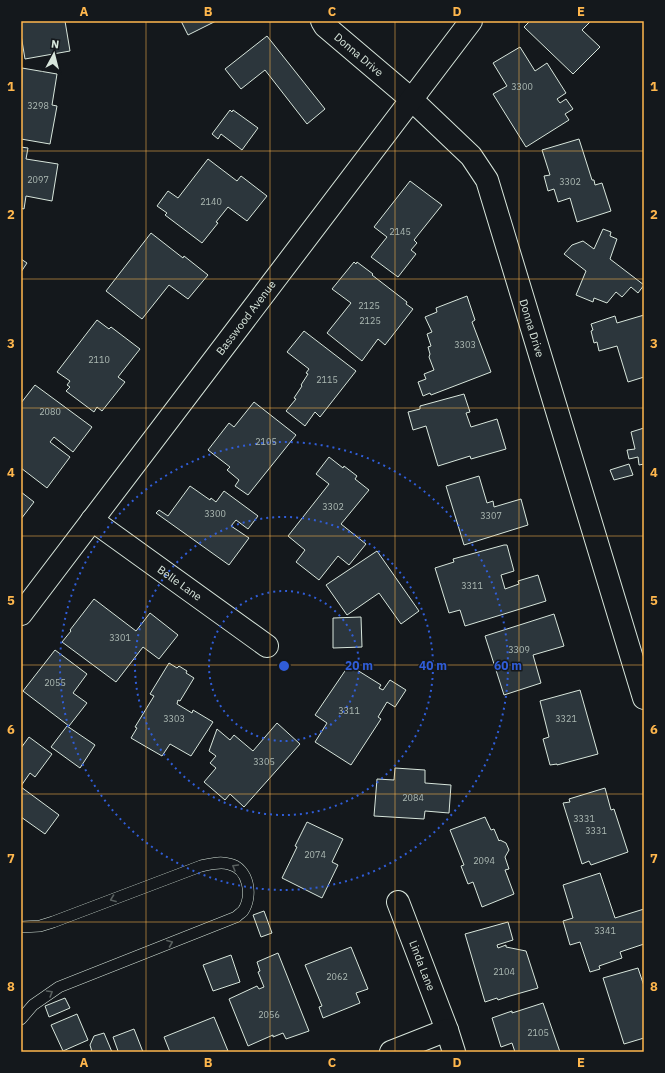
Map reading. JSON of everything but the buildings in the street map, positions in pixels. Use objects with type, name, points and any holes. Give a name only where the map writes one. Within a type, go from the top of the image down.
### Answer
[{"type":"street","name":"Donna Drive","points":[[322,21],[325,26],[411,99],[471,156],[487,180],[644,698]]},
{"type":"street","name":"Basswood Avenue","points":[[21,614],[471,21]]},
{"type":"street","name":"Belle Lane","points":[[92,520],[267,646]]},
{"type":"street","name":"Linda Lane","points":[[398,902],[454,1052]]},
{"type":"street","points":[[391,1052],[447,1030]]},
{"type":"lane","points":[[21,927],[40,926],[53,922],[194,869],[218,863],[230,864],[241,870],[246,879],[248,891],[246,902],[243,911],[236,917],[59,987],[33,1005],[21,1018]]}]
